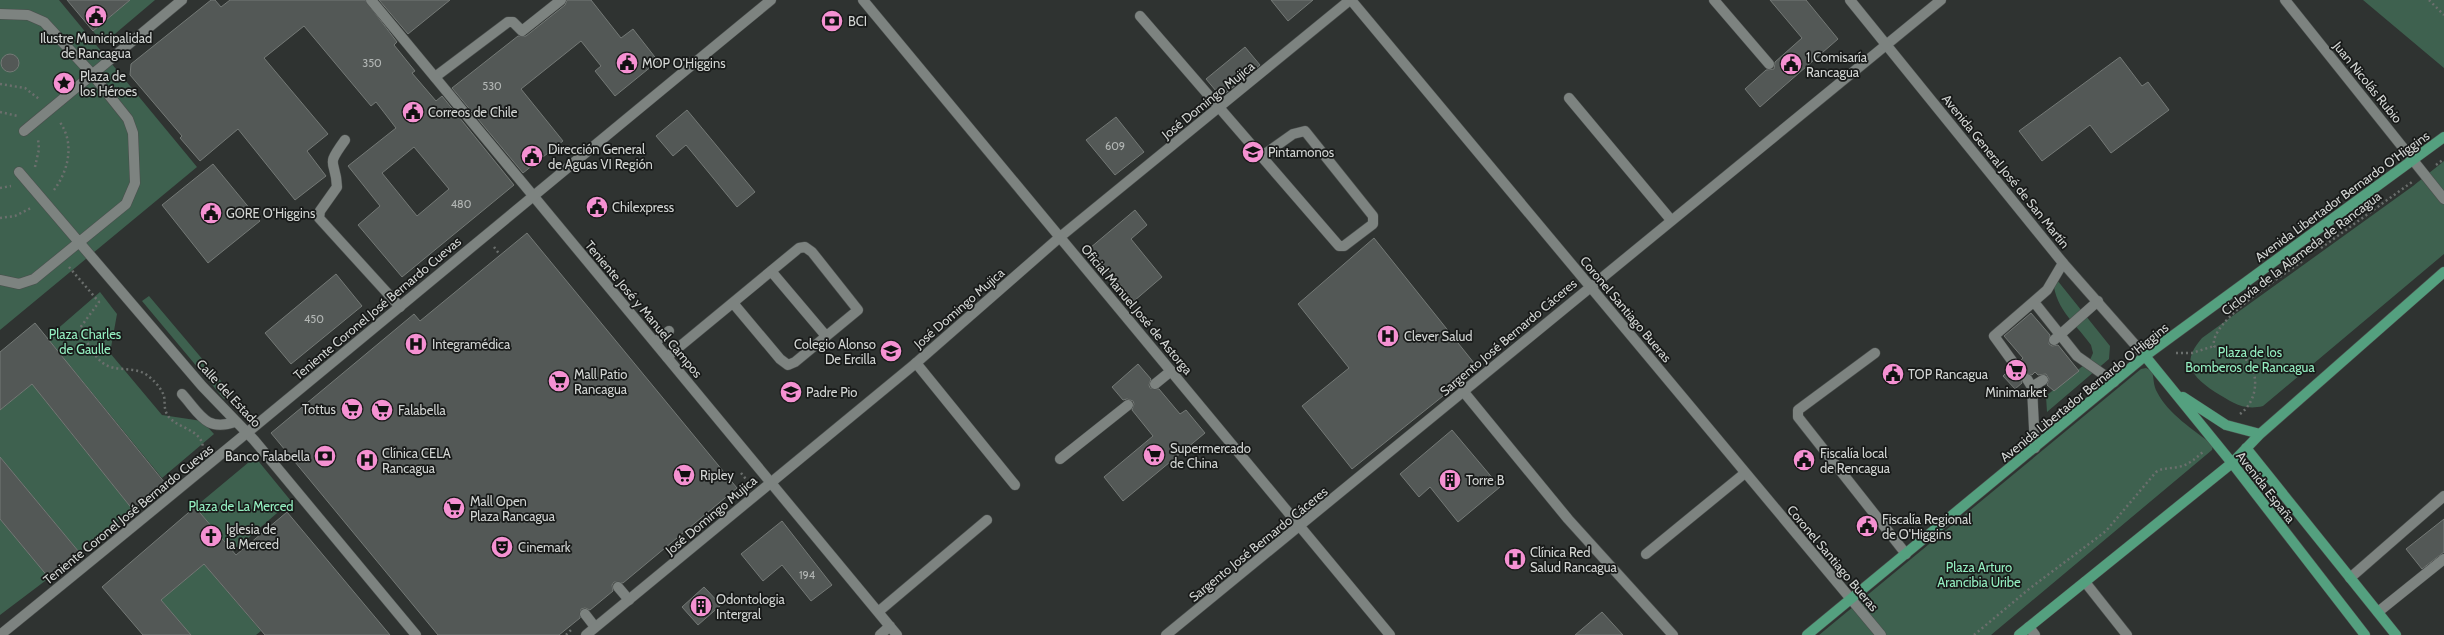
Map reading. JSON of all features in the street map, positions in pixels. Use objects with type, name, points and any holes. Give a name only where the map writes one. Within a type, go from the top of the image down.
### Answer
[{"type":"main road","name":"Avenida Libertador Bernardo O'Higgins","points":[[1807,635],[2036,448],[2145,356],[2444,137]]},
{"type":"main road","points":[[2019,635],[2032,631],[2086,582],[2232,463],[2260,434],[2444,272]]},
{"type":"main road","name":"Avenida España","points":[[2145,356],[2232,463],[2365,635]]},
{"type":"main road","points":[[2175,392],[2226,425],[2260,434]]},
{"type":"main road","name":"Avenida España","points":[[2246,448],[2396,635]]},
{"type":"street","points":[[27,128],[182,0]]},
{"type":"street","name":"Teniente José y Manuel Campos","points":[[371,0],[897,635]]},
{"type":"street","name":"Teniente Coronel José Bernardo Cuevas","points":[[0,635],[200,473],[533,195],[771,0]]},
{"type":"street","name":"Oficial Manuel José de Astorga","points":[[864,0],[1390,635]]},
{"type":"street","name":"José Domingo Mujica","points":[[586,635],[916,363],[1060,237],[1350,0]]},
{"type":"street","name":"Coronel Santiago Bueras","points":[[1350,0],[1881,635]]},
{"type":"street","points":[[1714,0],[1769,64]]},
{"type":"street","name":"Avenida General José de San Martín","points":[[1850,0],[2064,263],[2145,356]]},
{"type":"street","name":"Sargento José Bernardo Cáceres","points":[[1166,635],[1590,286],[1941,0]]},
{"type":"street","name":"Juan Nicolás Rubio","points":[[2285,0],[2444,199]]},
{"type":"street","points":[[435,77],[508,22],[513,22],[522,31],[558,1]]},
{"type":"street","points":[[0,14],[28,15],[44,22],[92,74],[124,112],[132,126],[135,183],[126,204],[80,243],[30,281],[19,284],[0,280]]},
{"type":"street","points":[[1140,16],[1339,246],[1344,246],[1373,224],[1373,216],[1305,131],[1293,134],[1262,156]]},
{"type":"street","points":[[1568,98],[1672,220]]},
{"type":"street","points":[[345,140],[331,163],[337,187],[320,211],[320,218],[400,307]]},
{"type":"street","name":"Calle del Estado","points":[[22,176],[235,422],[247,433],[416,635]]},
{"type":"street","points":[[667,357],[799,248],[805,246],[812,252],[856,305],[858,310],[795,362],[788,365],[780,359],[733,303]]},
{"type":"street","points":[[2015,365],[1994,336],[2034,302],[2052,284],[2064,263]]},
{"type":"street","points":[[771,271],[826,336]]},
{"type":"street","points":[[2057,337],[2098,301]]},
{"type":"street","points":[[2034,302],[2057,337],[2074,358],[2114,382]]},
{"type":"street","points":[[655,342],[669,330]]},
{"type":"street","points":[[1875,353],[1798,410],[1798,417],[1906,554]]},
{"type":"street","points":[[916,363],[1015,485]]},
{"type":"street","points":[[1155,384],[1171,371]]},
{"type":"street","points":[[2036,448],[2029,383],[2043,380]]},
{"type":"street","points":[[1464,391],[1568,519],[1673,635]]},
{"type":"street","points":[[182,394],[210,425],[219,426],[235,422]]},
{"type":"street","points":[[1060,459],[1128,405]]},
{"type":"street","points":[[1646,554],[1745,473]]},
{"type":"street","points":[[2350,578],[2444,496]]},
{"type":"street","points":[[878,612],[987,520]]},
{"type":"street","points":[[2378,612],[2444,559]]},
{"type":"street","points":[[2086,582],[2127,635]]},
{"type":"street","points":[[618,587],[629,600]]},
{"type":"street","points":[[585,614],[595,627]]},
{"type":"street","points":[[880,635],[890,626]]},
{"type":"path","points":[[2429,0],[2444,15]]},
{"type":"path","points":[[0,84],[25,88],[50,109],[61,124],[69,150],[67,167],[61,180],[42,200],[15,216],[0,218]]},
{"type":"path","points":[[0,112],[17,115],[27,128],[35,133],[39,149],[35,166],[8,187],[0,188]]},
{"type":"path","name":"Ciclovía de la Alameda de Rancagua","points":[[2315,252],[2444,159]]},
{"type":"path","name":"Ciclovía de la Alameda de Rancagua","points":[[2214,346],[2219,327],[2237,310],[2309,257]]},
{"type":"path","points":[[61,258],[99,302],[80,328],[98,358],[106,365],[137,370],[157,383],[164,396],[166,412],[172,420],[198,436],[204,446],[200,473]]},
{"type":"path","points":[[2145,356],[2192,353],[2214,346],[2240,355],[2251,365],[2255,384],[2252,400],[2247,408],[2226,425]]},
{"type":"path","points":[[1974,635],[2029,589],[2106,531],[2156,472],[2163,468],[2177,467],[2190,463],[2214,442]]},
{"type":"green space","name":"Plaza de los Héroes","points":[[0,0],[59,0],[197,167],[0,330]]},
{"type":"green space","points":[[130,0],[155,0],[103,44],[93,31]]},
{"type":"green space","points":[[2363,0],[2444,0],[2444,68]]},
{"type":"green space","name":"Plaza de los Bomberos de Rancagua","points":[[2444,161],[2444,254],[2263,406],[2249,407],[2238,405],[2215,392],[2200,381],[2195,375],[2190,362],[2195,347],[2202,338],[2413,186]]},
{"type":"green space","points":[[2053,275],[2110,346],[2109,359],[2047,412],[2046,396],[2090,360],[2093,353],[2091,345],[2060,305],[2056,296]]},
{"type":"green space","name":"Plaza Charles de Gaulle","points":[[100,292],[117,314],[110,353],[162,415],[202,421],[214,434],[162,478],[71,367],[39,393],[133,510],[79,552],[0,457],[0,410],[64,358],[47,338]]},
{"type":"green space","points":[[149,296],[231,393],[224,399],[142,301]]},
{"type":"green space","name":"Plaza Arturo Arancibia Uribe","points":[[2146,368],[2152,371],[2154,384],[2162,400],[2182,421],[2213,445],[2212,450],[1991,635],[1819,635],[2141,369]]},
{"type":"green space","name":"Plaza de La Merced","points":[[255,457],[291,501],[233,551],[195,507]]},
{"type":"green space","points":[[0,519],[49,578],[0,615]]},
{"type":"green space","points":[[204,564],[261,631],[256,635],[191,635],[161,600]]},
{"type":"building","name":"Ilustre Municipalidad de Rancagua","points":[[67,0],[130,0],[93,31]]},
{"type":"building","points":[[211,0],[215,0],[221,7],[230,0],[365,0],[397,42],[394,45],[415,71],[412,73],[436,101],[442,96],[514,185],[402,277],[358,225],[380,206],[348,166],[396,128],[376,102],[371,106],[304,26],[264,58],[328,134],[307,151],[326,176],[295,200],[238,129],[200,161],[180,138],[182,136],[130,75],[131,64]],"holes":[[[414,147],[449,189],[417,216],[382,173]]]},
{"type":"building","points":[[379,0],[450,0],[408,34]]},
{"type":"building","points":[[567,0],[591,0],[621,38],[633,29],[658,61],[615,96],[595,71],[601,66],[581,41],[521,89],[563,141],[523,173],[452,88],[518,36],[526,36],[565,5]]},
{"type":"building","points":[[1271,0],[1313,0],[1288,21]]},
{"type":"building","name":"1 Comisaría Rancagua","points":[[1770,0],[1806,0],[1838,39],[1760,107],[1745,89],[1766,70],[1774,69],[1775,62],[1802,38]]},
{"type":"building","points":[[1245,47],[1260,65],[1221,97],[1206,79]]},
{"type":"building","points":[[10,54],[16,57],[19,63],[16,69],[10,72],[4,69],[1,63],[4,57]]},
{"type":"building","points":[[2120,57],[2142,86],[2148,82],[2169,110],[2111,153],[2090,125],[2042,161],[2019,131]]},
{"type":"building","points":[[687,110],[755,192],[737,207],[686,145],[673,156],[656,136]]},
{"type":"building","points":[[1116,117],[1144,152],[1115,175],[1086,140]]},
{"type":"building","name":"GORE O'Higgins","points":[[213,164],[260,221],[208,263],[162,205]]},
{"type":"building","points":[[1135,210],[1147,225],[1131,239],[1162,277],[1134,301],[1090,248]]},
{"type":"building","points":[[527,233],[737,488],[623,583],[614,582],[612,585],[613,591],[590,610],[585,608],[581,609],[580,618],[559,635],[438,635],[271,433],[414,314],[420,321]]},
{"type":"building","name":"Clever Salud","points":[[1374,238],[1478,368],[1352,469],[1302,406],[1349,368],[1298,304]]},
{"type":"building","points":[[336,274],[362,306],[291,364],[265,333]]},
{"type":"building","points":[[2031,313],[2050,335],[2049,344],[2052,346],[2058,345],[2079,371],[2054,391],[2047,385],[2049,379],[2046,374],[2038,375],[2035,372],[2032,375],[2024,373],[2021,379],[2022,383],[2015,389],[2003,376],[2010,369],[2015,371],[2019,370],[2021,365],[2020,361],[2023,358],[2004,336]]},
{"type":"building","points":[[35,323],[165,483],[133,510],[32,384],[0,410],[0,352]]},
{"type":"building","points":[[1138,364],[1151,379],[1149,385],[1150,388],[1159,389],[1180,414],[1186,410],[1205,433],[1123,501],[1104,477],[1153,436],[1132,410],[1134,404],[1133,401],[1127,399],[1123,400],[1112,387]]},
{"type":"building","name":"Torre B","points":[[1452,430],[1500,487],[1458,522],[1430,487],[1419,497],[1400,474]]},
{"type":"building","points":[[0,457],[79,552],[49,578],[0,519]]},
{"type":"building","points":[[195,507],[236,555],[287,512],[390,635],[265,635],[204,564],[161,600],[191,635],[143,635],[102,587]]},
{"type":"building","points":[[2444,519],[2444,552],[2422,569],[2406,549]]},
{"type":"building","points":[[782,521],[832,585],[811,601],[782,565],[763,581],[741,554]]},
{"type":"building","name":"Odontologia Intergral","points":[[704,587],[721,605],[698,625],[682,607]]},
{"type":"building","points":[[1602,612],[1623,635],[1575,635]]},
{"type":"place","name":"Ilustre Municipalidad de Rancagua","points":[[96,16]]},
{"type":"place","name":"BCI","points":[[832,21]]},
{"type":"place","name":"MOP O'Higgins","points":[[627,63]]},
{"type":"place","name":"1 Comisaría Rancagua","points":[[1791,64]]},
{"type":"place","name":"Plaza de los Héroes","points":[[64,83]]},
{"type":"place","name":"Correos de Chile","points":[[413,112]]},
{"type":"place","name":"Pintamonos","points":[[1253,152]]},
{"type":"place","name":"Dirección General de Aguas VI Región","points":[[532,156]]},
{"type":"place","name":"Chilexpress","points":[[597,207]]},
{"type":"place","name":"GORE O'Higgins","points":[[211,213]]},
{"type":"place","name":"Clever Salud","points":[[1388,336]]},
{"type":"place","name":"Integramédica","points":[[416,344]]},
{"type":"place","name":"Colegio Alonso De Ercilla","points":[[891,351]]},
{"type":"place","name":"Minimarket","points":[[2016,370]]},
{"type":"place","name":"TOP Rancagua","points":[[1893,374]]},
{"type":"place","name":"Mall Patio Rancagua","points":[[559,381]]},
{"type":"place","name":"Padre Pio","points":[[791,392]]},
{"type":"place","name":"Tottus","points":[[352,409]]},
{"type":"place","name":"Falabella","points":[[382,410]]},
{"type":"place","name":"Supermercado de China","points":[[1154,455]]},
{"type":"place","name":"Banco Falabella","points":[[325,456]]},
{"type":"place","name":"Clínica CELA Rancagua","points":[[367,460]]},
{"type":"place","name":"Fiscalía local de Rencagua","points":[[1804,460]]},
{"type":"place","name":"Ripley","points":[[684,475]]},
{"type":"place","name":"Torre B","points":[[1450,480]]},
{"type":"place","name":"Mall Open Plaza Rancagua","points":[[454,508]]},
{"type":"place","name":"Fiscalía Regional de O'Higgins","points":[[1867,526]]},
{"type":"place","name":"Iglesia de la Merced","points":[[211,536]]},
{"type":"place","name":"Cinemark","points":[[502,547]]},
{"type":"place","name":"Clínica Red Salud Rancagua","points":[[1515,559]]},
{"type":"place","name":"Odontologia Intergral","points":[[701,606]]}]
